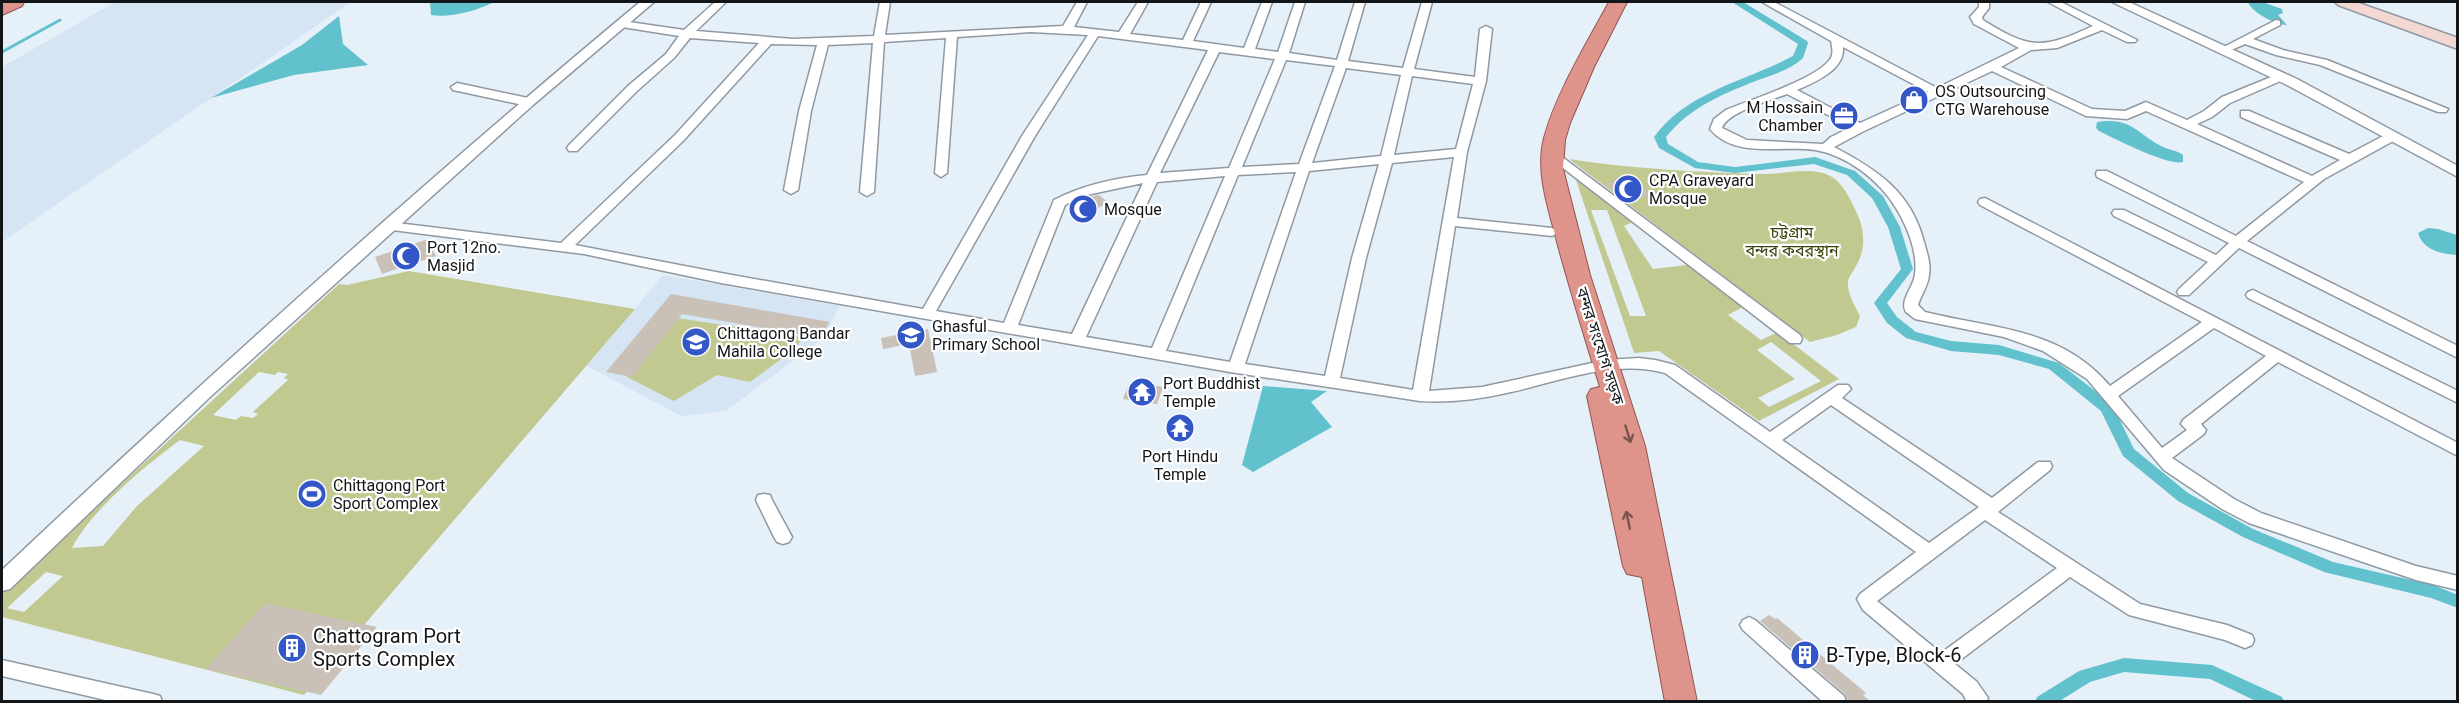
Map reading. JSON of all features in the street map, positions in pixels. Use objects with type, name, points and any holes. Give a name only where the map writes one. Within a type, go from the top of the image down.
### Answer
[{"type":"highway","points":[[2,9],[15,2]]},
{"type":"highway","name":"বন্দর সংযোগ সড়ক","points":[[1605,2],[1566,78],[1543,139],[1540,176],[1569,297],[1600,366],[1635,463],[1681,702]]},
{"type":"highway","name":"বন্দর সংযোগ সড়ক","points":[[1617,2],[1576,85],[1554,140],[1552,169],[1600,366],[1663,702]]},
{"type":"main road","points":[[2343,2],[2457,44]]},
{"type":"main road","points":[[2360,2],[2457,36]]},
{"type":"street","points":[[2,583],[203,392],[528,102],[647,2]]},
{"type":"street","points":[[573,148],[722,2]]},
{"type":"street","points":[[867,192],[879,39],[885,2]]},
{"type":"street","points":[[1067,29],[1082,2]]},
{"type":"street","points":[[1122,37],[1143,2]]},
{"type":"street","points":[[1186,45],[1206,2]]},
{"type":"street","points":[[1248,52],[1267,2]]},
{"type":"street","points":[[1157,354],[1282,56],[1300,2]]},
{"type":"street","points":[[1236,368],[1267,283],[1360,2]]},
{"type":"street","points":[[1331,382],[1359,258],[1387,159],[1396,108],[1427,2]]},
{"type":"street","points":[[1767,2],[1936,92]]},
{"type":"street","points":[[1984,2],[1984,8],[1976,17],[1978,22],[2025,47],[2054,47],[2102,26]]},
{"type":"street","points":[[2053,2],[2131,40]]},
{"type":"street","points":[[2119,2],[2282,77],[2457,172]]},
{"type":"street","points":[[2224,50],[2276,23]]},
{"type":"street","points":[[622,24],[687,34],[767,42],[823,42],[1031,29],[1067,29],[1480,81]]},
{"type":"street","points":[[1420,396],[1461,152],[1480,81],[1486,29]]},
{"type":"street","points":[[928,313],[994,193],[1058,87],[1094,34]]},
{"type":"street","points":[[941,173],[952,35]]},
{"type":"street","points":[[1837,40],[1840,48],[1839,58],[1831,67],[1788,90],[1729,114],[1719,121],[1716,129],[1724,137],[1742,144],[1808,146],[1831,151],[1852,159],[1873,172],[1907,215],[1915,232],[1923,271],[1921,283],[1910,303],[1911,309],[1920,316],[2006,332],[2048,347],[2092,375],[2162,458],[2202,488],[2255,518],[2405,569],[2457,583]]},
{"type":"street","points":[[2245,40],[2280,53],[2323,62],[2442,109]]},
{"type":"street","points":[[565,247],[672,145],[767,42]]},
{"type":"street","points":[[791,190],[805,111],[823,42]]},
{"type":"street","points":[[1831,151],[1827,147],[1830,143],[1936,92],[1994,68],[2025,50],[2025,47]]},
{"type":"street","points":[[1077,340],[1215,48]]},
{"type":"street","points":[[1994,68],[2090,113],[2127,115],[2146,106],[2313,182]]},
{"type":"street","points":[[2186,125],[2208,114],[2226,100],[2282,77]]},
{"type":"street","points":[[457,87],[528,102]]},
{"type":"street","points":[[1788,90],[1861,128]]},
{"type":"street","points":[[2245,114],[2349,159]]},
{"type":"street","points":[[2184,292],[2239,242],[2313,182],[2349,159],[2391,137]]},
{"type":"street","points":[[1008,328],[1059,203],[1065,197],[1086,189],[1153,179],[1304,168],[1461,152]]},
{"type":"street","points":[[1554,155],[1795,339]]},
{"type":"street","points":[[2102,174],[2457,352]]},
{"type":"street","points":[[1985,202],[2211,323],[2457,450]]},
{"type":"street","points":[[2119,213],[2218,261]]},
{"type":"street","points":[[1449,221],[1552,232]]},
{"type":"street","points":[[389,226],[565,247],[721,278],[1236,368],[1420,396],[1440,398],[1474,394],[1600,366],[1649,362],[1670,369],[1929,552]]},
{"type":"street","points":[[2253,294],[2457,398]]},
{"type":"street","points":[[2109,394],[2211,323]]},
{"type":"street","points":[[2162,458],[2198,430],[2189,424],[2221,401],[2275,356]]},
{"type":"street","points":[[1772,439],[1837,394],[1988,510],[2069,568],[2135,610],[2227,633],[2245,640]]},
{"type":"street","points":[[1976,702],[1978,698],[1970,688],[1869,605],[1866,599],[2044,466]]},
{"type":"street","points":[[764,500],[783,537]]},
{"type":"street","points":[[1941,664],[2069,568]]},
{"type":"street","points":[[1749,625],[1837,702]]},
{"type":"street","points":[[2,668],[153,702]]},
{"type":"shaded area","points":[[115,2],[351,2],[2,242],[2,67]]},
{"type":"shaded area","points":[[663,275],[840,306],[821,340],[726,411],[681,416],[587,366]]},
{"type":"green space","name":"চট্টগ্রাম বন্দর কবরস্থান","points":[[1569,159],[1688,171],[1769,174],[1806,171],[1824,173],[1832,177],[1848,196],[1859,218],[1862,231],[1861,255],[1848,282],[1850,295],[1860,316],[1856,327],[1810,342]]},
{"type":"green space","points":[[1575,177],[1839,379],[1759,421],[1659,351],[1634,353]],"holes":[[[1591,210],[1607,210],[1646,316],[1630,316]],[[1633,222],[1687,265],[1653,269],[1624,226]],[[1743,307],[1776,333],[1761,340],[1728,315]],[[1771,342],[1821,381],[1769,407],[1758,398],[1795,379],[1757,350]]]},
{"type":"green space","name":"Chittagong Port Sport Complex","points":[[409,271],[635,309],[304,695],[2,617],[2,594],[339,284],[347,285]],"holes":[[[259,372],[275,375],[278,372],[288,374],[284,378],[288,380],[253,412],[258,414],[253,418],[241,416],[236,420],[213,415]],[[180,440],[204,446],[137,506],[103,546],[72,548],[92,518],[136,475]],[[46,572],[63,576],[24,612],[7,608]]]},
{"type":"green space","points":[[677,318],[803,337],[796,348],[750,382],[717,375],[674,401],[627,377]]},
{"type":"water","points":[[430,2],[494,2],[463,13],[439,16],[431,15]]},
{"type":"water","points":[[2248,2],[2262,2],[2282,9],[2283,13],[2278,15],[2287,25],[2264,17]]},
{"type":"water","points":[[339,16],[343,44],[368,65],[294,75],[211,98],[302,45]]},
{"type":"water","points":[[2097,122],[2118,122],[2132,127],[2161,146],[2183,155],[2183,162],[2166,160],[2129,145],[2099,131],[2096,128]]},
{"type":"water","points":[[2428,228],[2457,235],[2457,255],[2445,254],[2428,247],[2420,239],[2418,233]]},
{"type":"water","points":[[1263,386],[1327,391],[1311,402],[1332,427],[1253,472],[1242,465]]},
{"type":"building","name":"CPA Graveyard Mosque","points":[[1625,176],[1652,194],[1631,203],[1605,184]]},
{"type":"building","name":"Mosque","points":[[1099,195],[1109,203],[1080,216],[1068,206],[1083,198]]},
{"type":"building","name":"Port 12no. Masjid","points":[[428,239],[436,256],[382,274],[375,257]]},
{"type":"building","points":[[671,294],[830,322],[819,338],[682,314],[632,377],[606,372]]},
{"type":"building","points":[[928,329],[937,372],[915,376],[909,344],[883,349],[881,338]]},
{"type":"building","points":[[1134,382],[1163,387],[1157,404],[1123,399],[1128,386],[1133,387]]},
{"type":"building","name":"Chattogram Port Sports Complex","points":[[265,603],[377,627],[321,695],[206,669]]},
{"type":"building","name":"B-Type, Block-6","points":[[1769,615],[1777,618],[1866,693],[1863,695],[1871,702],[1848,702],[1845,694],[1760,621]]},
{"type":"waterway","points":[[1737,2],[1803,43],[1798,58],[1723,90],[1688,109],[1672,122],[1660,137],[1663,146],[1695,165],[1735,170],[1815,160],[1851,173],[1877,196],[1894,227],[1907,269],[1880,303],[1892,320],[1911,335],[1951,346],[1999,350],[2054,366],[2107,408],[2128,452],[2183,497],[2248,533],[2330,568],[2433,592],[2458,602]]},
{"type":"waterway","points":[[2,52],[60,20]]},
{"type":"waterway","points":[[2043,702],[2085,676],[2124,665],[2212,672],[2276,702]]},
{"type":"place","name":"OS Outsourcing CTG Warehouse","points":[[1914,100]]},
{"type":"place","name":"M Hossain Chamber","points":[[1844,116]]},
{"type":"place","name":"CPA Graveyard Mosque","points":[[1628,189]]},
{"type":"place","name":"Mosque","points":[[1083,209]]},
{"type":"place","name":"Port 12no. Masjid","points":[[406,256]]},
{"type":"place","name":"Ghasful Primary School","points":[[911,335]]},
{"type":"place","name":"Chittagong Bandar Mahila College","points":[[696,342]]},
{"type":"place","name":"Port Buddhist Temple","points":[[1142,392]]},
{"type":"place","name":"Port Hindu Temple","points":[[1180,428]]},
{"type":"place","name":"Chittagong Port Sport Complex","points":[[312,494]]},
{"type":"place","name":"Chattogram Port Sports Complex","points":[[292,648]]},
{"type":"place","name":"B-Type, Block-6","points":[[1805,655]]}]
